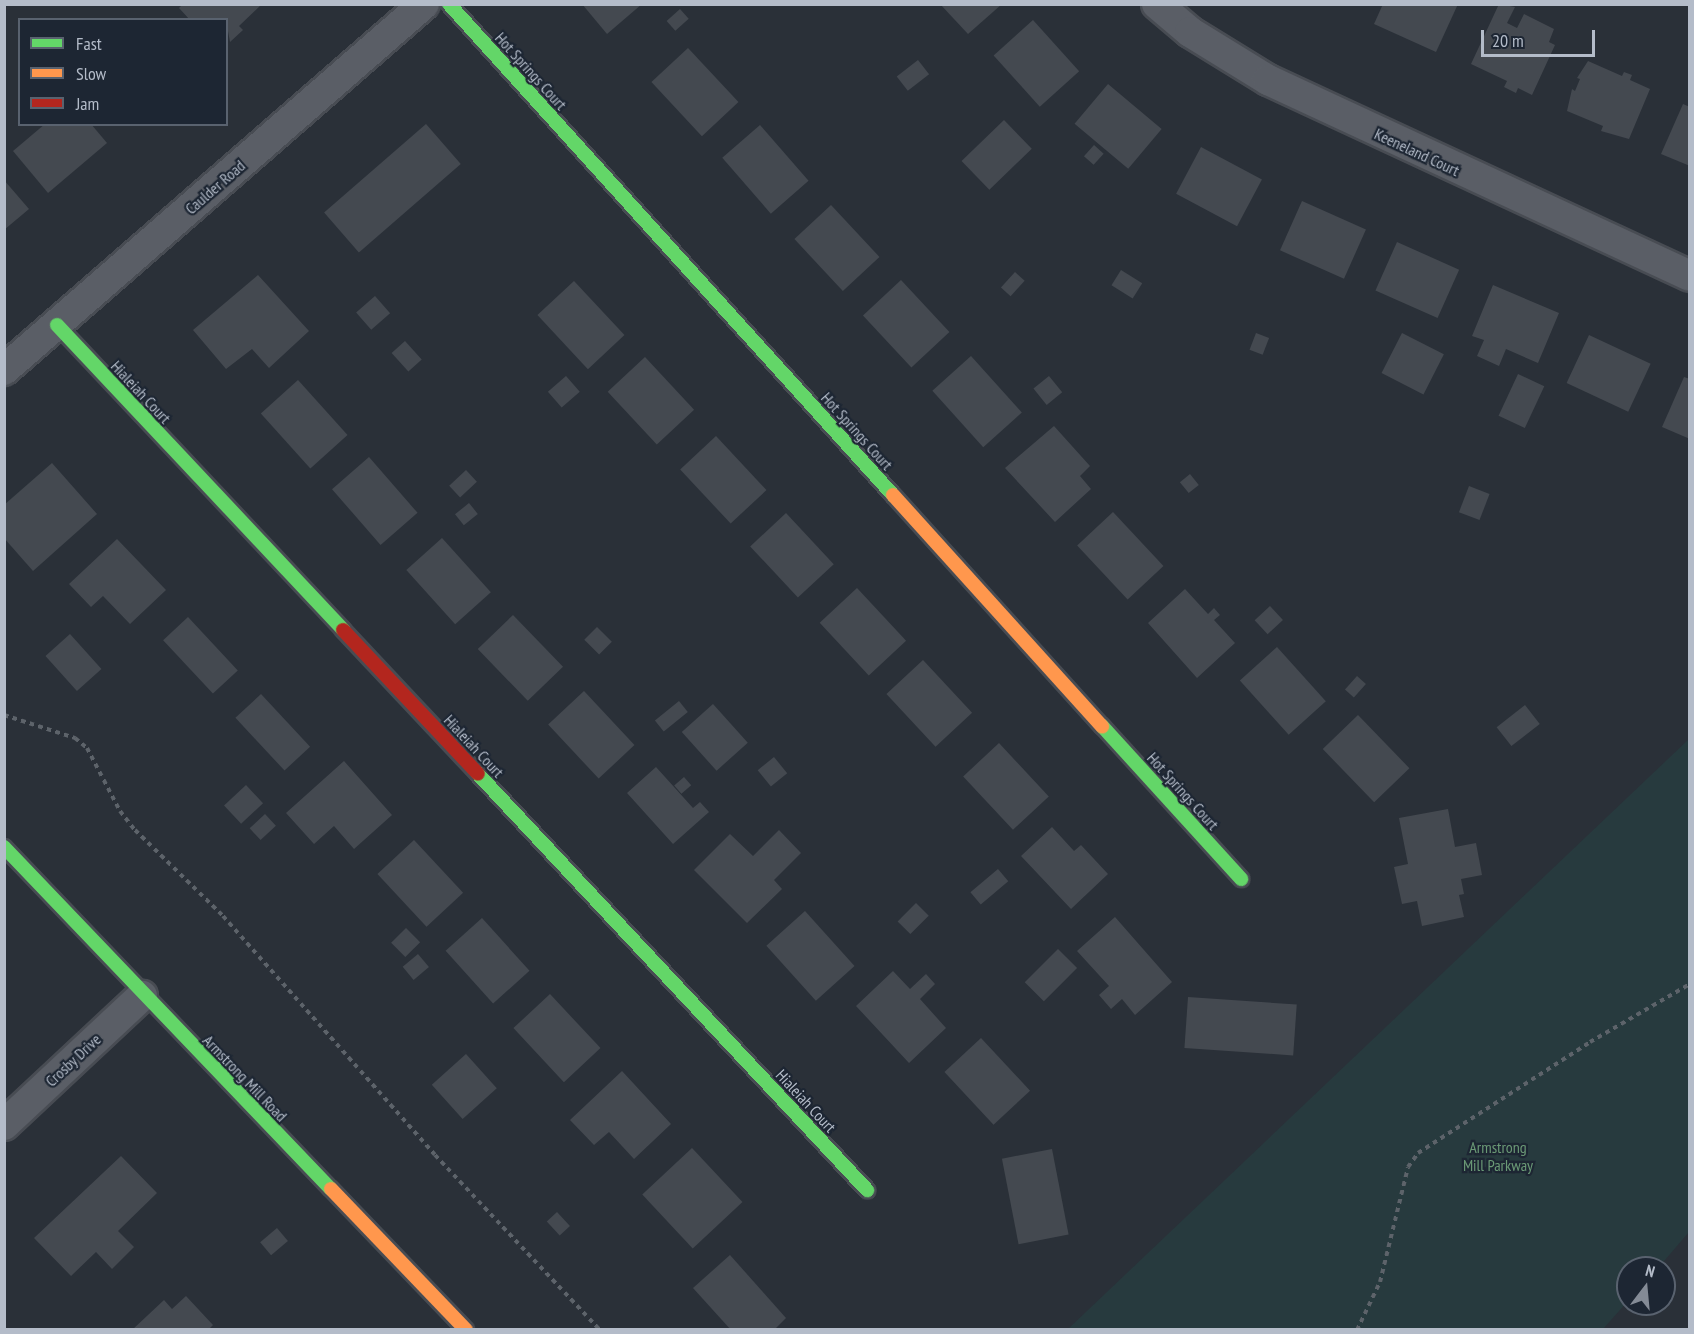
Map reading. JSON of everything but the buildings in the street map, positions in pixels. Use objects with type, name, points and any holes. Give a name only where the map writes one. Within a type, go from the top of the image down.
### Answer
[{"type":"street","name":"Caulder Road","points":[[4,370],[424,4]]},
{"type":"street","name":"Hot Springs Court","points":[[449,4],[1241,879]]},
{"type":"street","name":"Keeneland Court","points":[[1156,4],[1190,32],[1269,80],[1354,123],[1689,276]]},
{"type":"street","name":"Hialeiah Court","points":[[57,326],[867,1190]]},
{"type":"street","name":"Armstrong Mill Road","points":[[4,848],[142,996],[466,1329]]},
{"type":"street","name":"Crosby Drive","points":[[4,1125],[142,996]]},
{"type":"path","points":[[4,715],[75,738],[87,748],[120,812],[135,830],[223,916],[435,1155],[600,1329]]},
{"type":"path","points":[[1357,1329],[1380,1282],[1408,1167],[1418,1153],[1590,1042],[1689,984]]},
{"type":"green space","name":"Armstrong Mill Parkway","points":[[1689,739],[1689,1232],[1668,1256],[1616,1256],[1616,1314],[1603,1329],[1068,1329]]},
{"type":"traffic: fast","points":[[449,4],[893,495]]},
{"type":"traffic: fast","points":[[57,325],[343,630]]},
{"type":"traffic: fast","points":[[1102,726],[1241,879]]},
{"type":"traffic: fast","points":[[478,774],[867,1190]]},
{"type":"traffic: fast","points":[[4,847],[331,1189]]},
{"type":"traffic: slow","points":[[893,495],[1102,726]]},
{"type":"traffic: slow","points":[[331,1189],[466,1330]]},
{"type":"traffic: jam","points":[[343,630],[478,774]]}]
